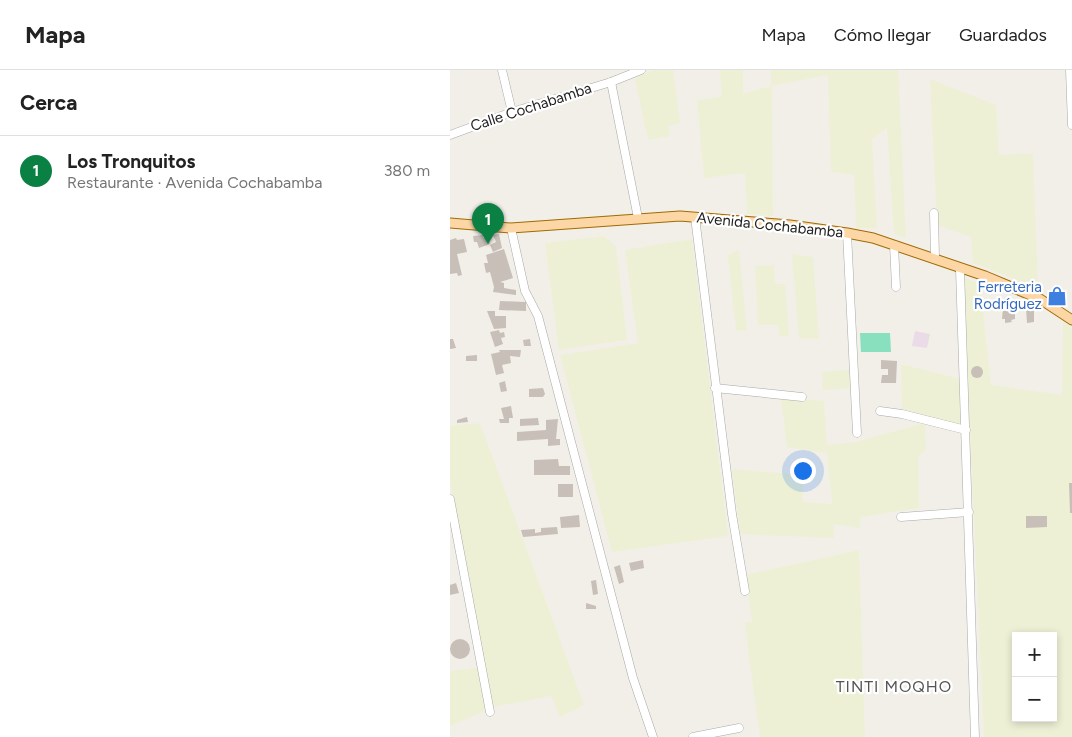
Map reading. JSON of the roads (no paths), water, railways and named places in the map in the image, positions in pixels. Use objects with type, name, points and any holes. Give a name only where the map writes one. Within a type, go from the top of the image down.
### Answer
[{"type":"main road","name":"Avenida Cochabamba","points":[[450,223],[512,228],[638,218],[694,218],[790,225],[847,234],[935,259],[1040,299],[1072,320]]},
{"type":"street","points":[[502,70],[512,112]]},
{"type":"street","name":"Calle Cochabamba","points":[[450,135],[512,112],[611,82],[624,74],[641,70]]},
{"type":"street","points":[[1070,70],[1072,125]]},
{"type":"street","points":[[611,82],[638,218]]},
{"type":"street","points":[[934,213],[935,259]]},
{"type":"street","points":[[694,218],[732,514],[745,591]]},
{"type":"street","points":[[512,228],[526,291],[538,316],[633,678],[653,737]]},
{"type":"street","points":[[847,234],[857,434]]},
{"type":"street","points":[[894,246],[896,287]]},
{"type":"street","points":[[960,269],[975,737]]},
{"type":"street","points":[[715,388],[802,397]]},
{"type":"street","points":[[880,411],[902,414],[966,430]]},
{"type":"street","points":[[450,499],[490,712]]},
{"type":"street","points":[[901,517],[969,512]]},
{"type":"street","points":[[693,737],[739,728]]},
{"type":"place","name":"Los Tronquitos","points":[[488,244]]},
{"type":"place","name":"Ferreteria Rodríguez","points":[[1057,296]]},
{"type":"district","name":"TINTI MOQHO","points":[[894,686]]}]
